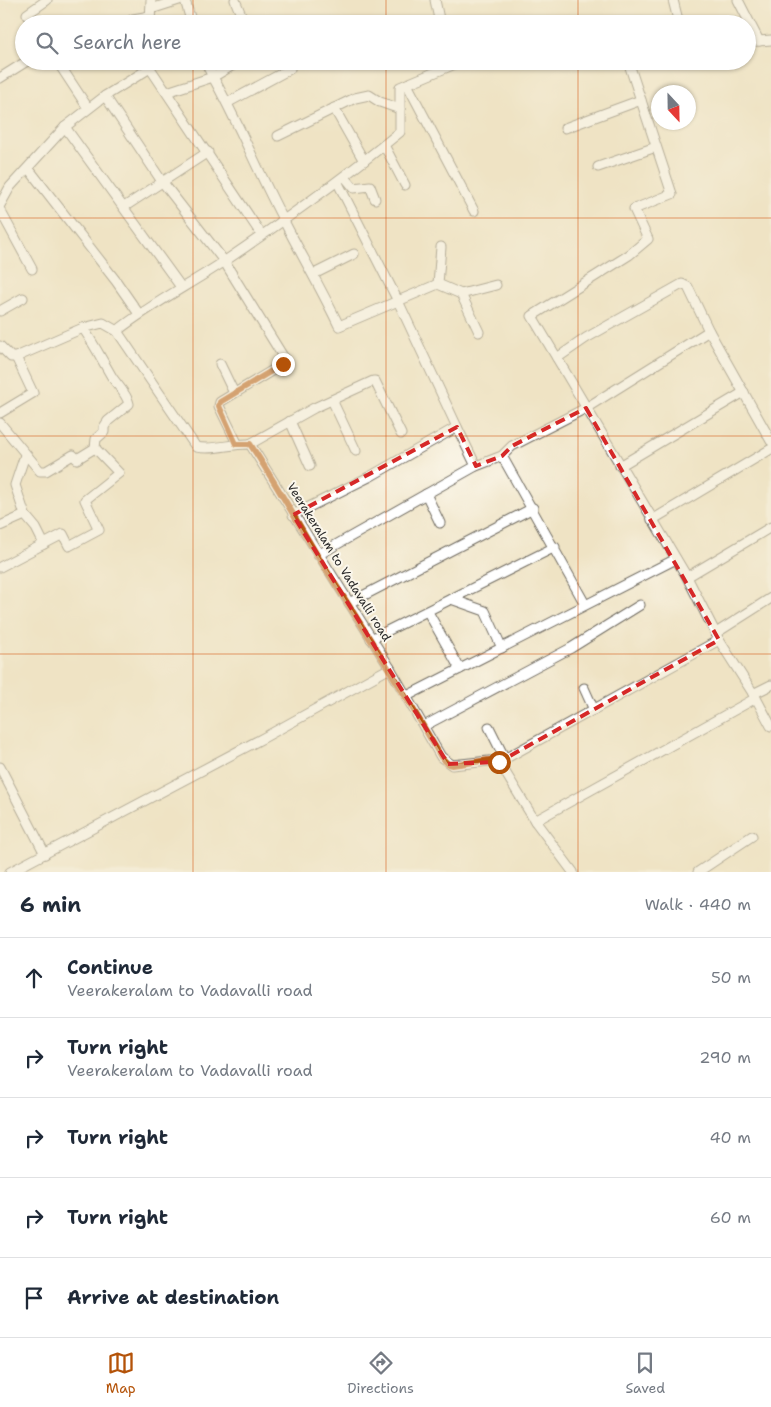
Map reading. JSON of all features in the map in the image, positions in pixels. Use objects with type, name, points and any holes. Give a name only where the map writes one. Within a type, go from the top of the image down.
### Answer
[{"type":"street","points":[[28,15],[46,0]]},
{"type":"street","points":[[151,12],[179,0]]},
{"type":"street","points":[[184,0],[189,15]]},
{"type":"street","points":[[235,0],[241,15]]},
{"type":"street","points":[[435,0],[438,15]]},
{"type":"street","points":[[673,0],[677,15]]},
{"type":"street","points":[[738,0],[746,15]]},
{"type":"street","points":[[756,35],[759,41]]},
{"type":"street","points":[[756,41],[771,40]]},
{"type":"street","points":[[0,78],[15,68]]},
{"type":"street","points":[[63,70],[88,108]]},
{"type":"street","points":[[0,205],[10,188],[65,127],[88,108],[142,70]]},
{"type":"street","points":[[154,70],[262,234]]},
{"type":"street","points":[[210,70],[284,221],[314,274],[339,326],[438,284],[461,294],[496,285]]},
{"type":"street","points":[[167,92],[213,77],[225,70]]},
{"type":"street","points":[[227,103],[288,70]]},
{"type":"street","points":[[117,331],[139,314],[284,221],[341,180],[400,132],[400,87],[441,70]]},
{"type":"street","points":[[631,70],[672,194],[634,209],[648,239],[629,255],[532,316],[676,559],[718,637],[771,726]]},
{"type":"street","points":[[408,84],[474,211]]},
{"type":"street","points":[[278,136],[355,98],[369,94],[380,102],[400,109]]},
{"type":"street","points":[[105,96],[163,182],[224,261],[284,358],[283,364],[220,402],[219,406],[236,444]]},
{"type":"street","points":[[565,128],[641,100]]},
{"type":"street","points":[[334,108],[364,161]]},
{"type":"street","points":[[65,127],[181,287]]},
{"type":"street","points":[[384,145],[406,185]]},
{"type":"street","points":[[598,167],[656,147]]},
{"type":"street","points":[[124,207],[208,152]]},
{"type":"street","points":[[28,168],[116,281],[139,314]]},
{"type":"street","points":[[341,180],[354,188],[370,186],[375,199]]},
{"type":"street","points":[[341,180],[396,302],[476,466]]},
{"type":"street","points":[[0,210],[32,269]]},
{"type":"street","points":[[438,284],[441,247]]},
{"type":"street","points":[[314,274],[354,254]]},
{"type":"street","points":[[557,358],[586,338],[682,284],[688,287],[709,331],[771,441]]},
{"type":"street","points":[[461,294],[479,332]]},
{"type":"street","points":[[0,311],[23,298]]},
{"type":"street","points":[[1,345],[10,358],[16,357],[83,328],[104,323],[117,331],[196,447],[208,450],[236,444],[250,444],[332,400],[374,381],[401,434]]},
{"type":"street","points":[[83,328],[102,356],[112,377],[128,399],[129,404],[108,421],[104,427],[104,432],[96,439],[95,448]]},
{"type":"street","points":[[318,555],[476,466],[502,456],[512,446],[586,408],[709,331]]},
{"type":"street","points":[[0,413],[33,393],[16,357]]},
{"type":"street","points":[[220,364],[234,393]]},
{"type":"street","points":[[620,466],[744,392]]},
{"type":"street","points":[[332,400],[356,451]]},
{"type":"street","points":[[290,422],[310,466]]},
{"type":"street","points":[[0,423],[40,471],[46,471],[73,455],[77,459],[95,448]]},
{"type":"street","points":[[293,515],[371,476],[458,427]]},
{"type":"street","name":"Veerakeralam to Vadavalli road","points":[[250,444],[276,483],[293,515],[348,604],[390,668],[441,757],[448,764],[501,759]]},
{"type":"street","points":[[0,567],[62,534],[69,546],[99,530],[85,500],[119,473],[95,448]]},
{"type":"street","points":[[652,520],[771,449]]},
{"type":"street","points":[[25,455],[15,485],[25,516],[36,528],[44,544]]},
{"type":"street","points":[[502,456],[555,547],[585,604]]},
{"type":"street","points":[[426,494],[440,523]]},
{"type":"street","points":[[348,604],[533,508]]},
{"type":"street","points":[[0,526],[25,516]]},
{"type":"street","points":[[686,577],[771,527]]},
{"type":"street","points":[[371,639],[555,547]]},
{"type":"street","points":[[407,696],[676,559]]},
{"type":"street","points":[[501,759],[594,710],[718,637],[771,598]]},
{"type":"street","points":[[451,599],[485,611],[502,648]]},
{"type":"street","points":[[424,726],[571,648],[640,605]]},
{"type":"street","points":[[428,612],[460,669]]},
{"type":"street","points":[[10,872],[265,738],[390,668]]},
{"type":"street","points":[[535,821],[771,685]]},
{"type":"street","points":[[584,688],[594,710]]},
{"type":"street","points":[[489,727],[501,759],[535,821],[573,872]]},
{"type":"street","points":[[0,767],[45,854]]},
{"type":"street","points":[[698,872],[752,836]]},
{"type":"highlighted area","points":[[586,408],[719,640],[499,762],[448,764],[293,515],[457,427],[476,466],[502,456],[512,446]]},
{"type":"route","points":[[283,364],[220,402],[219,406],[236,444],[250,444],[276,483],[293,515],[407,696],[441,757],[448,764],[452,765],[489,760],[499,762]]}]
